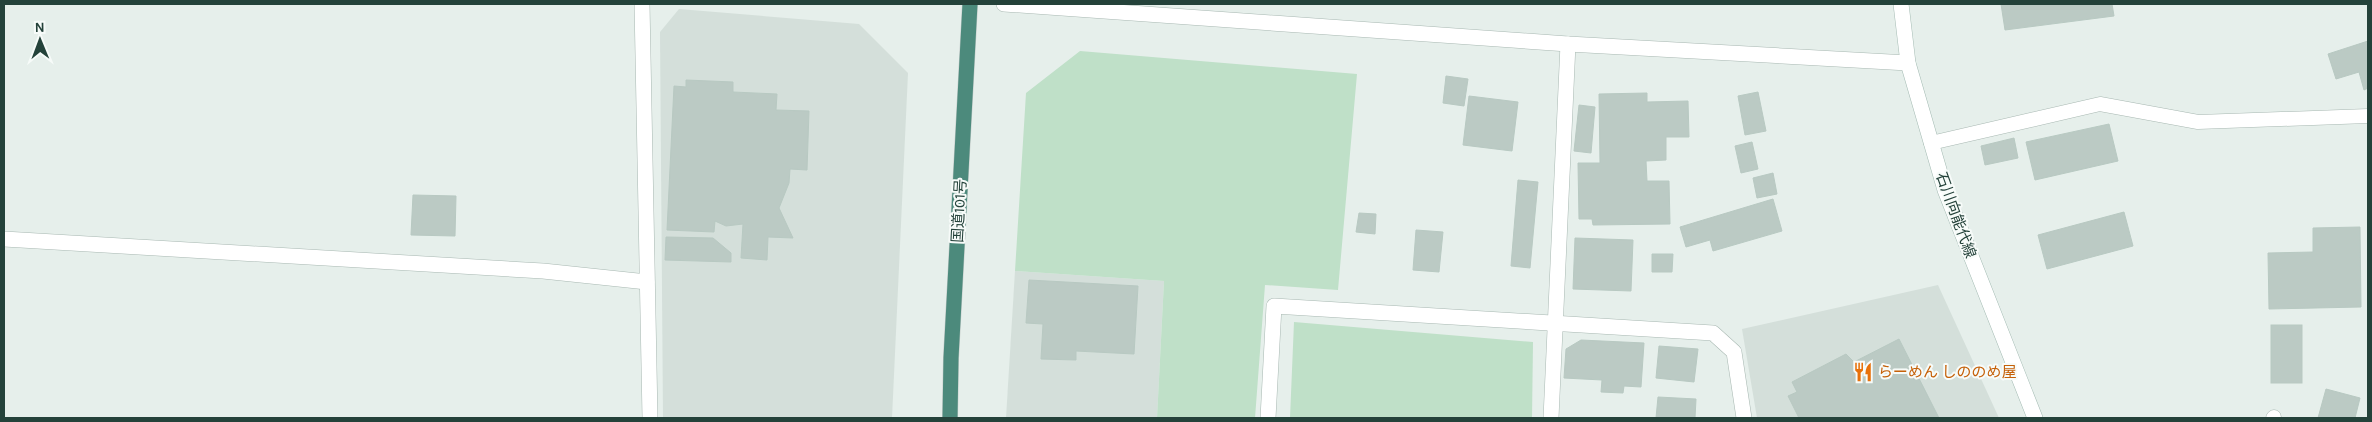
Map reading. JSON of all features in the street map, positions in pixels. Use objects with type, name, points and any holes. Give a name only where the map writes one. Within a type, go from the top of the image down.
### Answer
[{"type":"highway","name":"国道101号","points":[[950,418],[951,358],[970,4]]},
{"type":"street","points":[[642,4],[650,418]]},
{"type":"street","points":[[1004,4],[1568,44],[1908,62]]},
{"type":"street","name":"石川向能代線","points":[[1902,4],[1908,62],[1945,190],[2035,418]]},
{"type":"street","points":[[1551,418],[1568,44]]},
{"type":"street","points":[[4,239],[543,271],[646,282]]},
{"type":"street","points":[[1268,418],[1274,306],[1713,333],[1734,352],[1744,418]]},
{"type":"lane","points":[[1931,143],[2100,104],[2198,122],[2368,116]]},
{"type":"shaded area","points":[[679,9],[859,24],[908,73],[892,418],[663,418],[660,32]]},
{"type":"shaded area","points":[[1015,271],[1164,281],[1157,418],[1006,418]]},
{"type":"shaded area","points":[[1938,285],[1999,418],[1757,418],[1742,329]]},
{"type":"green space","points":[[1080,51],[1357,74],[1338,290],[1265,285],[1255,418],[1157,418],[1164,281],[1015,271],[1026,93]]},
{"type":"green space","points":[[1294,322],[1533,342],[1532,418],[1290,418]]},
{"type":"building","points":[[2001,4],[2112,4],[2114,16],[2005,30]]},
{"type":"building","points":[[2368,41],[2368,88],[2364,90],[2359,72],[2336,79],[2328,54]]},
{"type":"building","points":[[1446,76],[1468,79],[1464,106],[1443,103]]},
{"type":"building","points":[[686,80],[733,82],[733,92],[777,94],[776,110],[809,111],[807,170],[790,169],[789,183],[779,208],[793,238],[768,237],[767,260],[741,258],[743,224],[726,226],[715,221],[714,232],[667,230],[674,86],[686,87]]},
{"type":"building","points":[[1758,92],[1766,131],[1745,135],[1738,96]]},
{"type":"building","points":[[1647,93],[1647,102],[1688,101],[1689,137],[1666,137],[1666,160],[1646,161],[1647,181],[1669,181],[1670,224],[1593,225],[1592,219],[1579,219],[1578,163],[1600,163],[1599,94]]},
{"type":"building","points":[[1469,96],[1518,102],[1512,151],[1463,145]]},
{"type":"building","points":[[1579,105],[1595,107],[1591,153],[1574,151]]},
{"type":"building","points":[[2109,124],[2118,161],[2035,180],[2026,142]]},
{"type":"building","points":[[2014,138],[2018,158],[1985,165],[1981,146]]},
{"type":"building","points":[[1752,142],[1758,169],[1741,173],[1735,146]]},
{"type":"building","points":[[1773,173],[1777,194],[1757,198],[1753,178]]},
{"type":"building","points":[[1518,180],[1538,182],[1530,268],[1511,266]]},
{"type":"building","points":[[413,195],[456,196],[455,236],[411,235]]},
{"type":"building","points":[[1773,199],[1782,231],[1713,251],[1710,240],[1686,247],[1680,227]]},
{"type":"building","points":[[2124,212],[2133,246],[2047,269],[2038,235]]},
{"type":"building","points":[[1359,213],[1376,214],[1375,234],[1356,232]]},
{"type":"building","points":[[2360,227],[2361,307],[2269,309],[2268,253],[2313,252],[2313,228]]},
{"type":"building","points":[[1416,230],[1443,232],[1439,272],[1413,270]]},
{"type":"building","points":[[666,237],[713,238],[731,253],[731,262],[665,260]]},
{"type":"building","points":[[1575,238],[1633,240],[1631,291],[1573,289]]},
{"type":"building","points":[[1652,254],[1673,254],[1672,272],[1652,272]]},
{"type":"building","points":[[1029,280],[1138,286],[1134,354],[1076,351],[1076,360],[1041,359],[1043,324],[1026,323]]},
{"type":"building","points":[[2271,325],[2302,325],[2302,383],[2271,383]]},
{"type":"building","name":"らーめん しののめ屋","points":[[1899,339],[1939,418],[1799,418],[1788,396],[1797,392],[1792,382],[1846,354],[1854,362]]},
{"type":"building","points":[[1581,340],[1644,343],[1641,387],[1624,386],[1623,393],[1601,392],[1602,380],[1564,378],[1566,349]]},
{"type":"building","points":[[1659,346],[1698,349],[1694,382],[1656,378]]},
{"type":"building","points":[[2326,389],[2360,398],[2355,418],[2318,418]]},
{"type":"building","points":[[1658,397],[1696,399],[1695,418],[1656,418]]},
{"type":"place","name":"らーめん しののめ屋","points":[[1863,372]]}]
